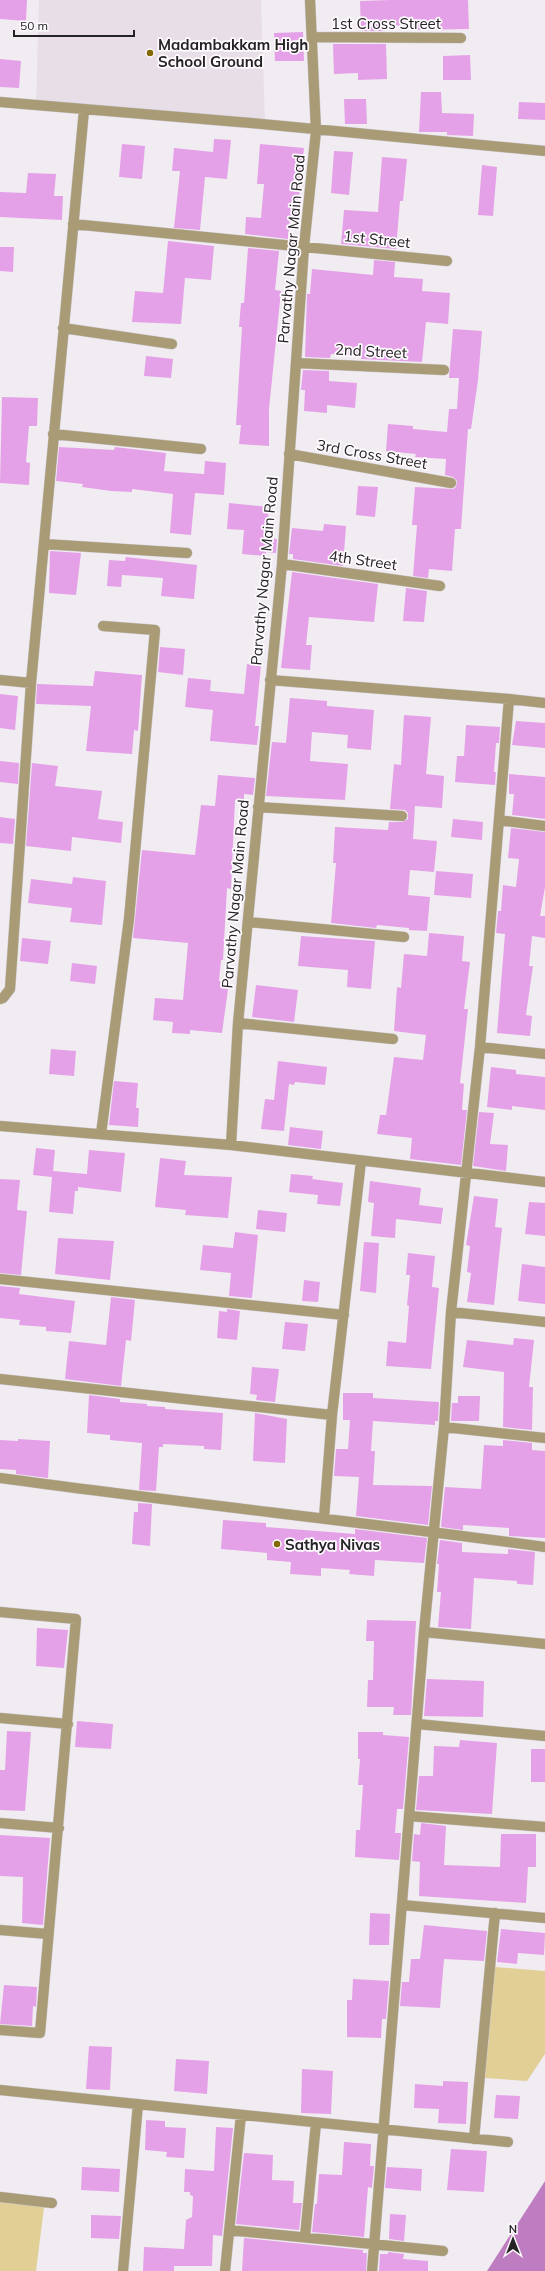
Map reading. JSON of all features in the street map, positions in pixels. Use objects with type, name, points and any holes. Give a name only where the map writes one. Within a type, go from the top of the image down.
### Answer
[{"type":"street","name":"Parvathy Nagar Main Road","points":[[231,1145],[238,1023],[282,564],[304,247],[316,130],[310,0]]},
{"type":"street","name":"1st Cross Street","points":[[312,37],[461,38]]},
{"type":"street","points":[[0,102],[251,123],[545,151]]},
{"type":"street","points":[[0,999],[4,998],[10,989],[31,683],[84,110]]},
{"type":"street","name":"1st Street","points":[[73,224],[447,261]]},
{"type":"street","points":[[63,328],[172,344]]},
{"type":"street","name":"2nd Street","points":[[296,363],[444,370]]},
{"type":"street","points":[[53,434],[201,448]]},
{"type":"street","name":"3rd Cross Street","points":[[289,454],[451,483]]},
{"type":"street","points":[[44,544],[187,553]]},
{"type":"street","name":"4th Street","points":[[282,564],[440,586]]},
{"type":"street","points":[[101,1134],[123,952],[129,919],[154,630],[103,626]]},
{"type":"street","points":[[0,680],[31,683]]},
{"type":"street","points":[[270,680],[545,703]]},
{"type":"street","points":[[372,2271],[424,1632],[444,1427],[451,1312],[480,1047],[509,699]]},
{"type":"street","points":[[258,807],[402,816]]},
{"type":"street","points":[[499,820],[545,826]]},
{"type":"street","points":[[248,922],[404,937]]},
{"type":"street","points":[[238,1023],[393,1039]]},
{"type":"street","points":[[480,1047],[545,1054]]},
{"type":"street","points":[[0,1126],[231,1145],[545,1182]]},
{"type":"street","points":[[324,1518],[332,1415],[361,1161]]},
{"type":"street","points":[[0,1279],[344,1314]]},
{"type":"street","points":[[451,1312],[545,1322]]},
{"type":"street","points":[[0,1379],[332,1415]]},
{"type":"street","points":[[444,1427],[545,1438]]},
{"type":"street","points":[[0,1478],[171,1502],[324,1518],[545,1547]]},
{"type":"street","points":[[0,1612],[76,1619],[40,2033],[0,2030]]},
{"type":"street","points":[[424,1632],[545,1644]]},
{"type":"street","points":[[0,1718],[68,1724]]},
{"type":"street","points":[[417,1724],[545,1736]]},
{"type":"street","points":[[409,1816],[545,1827]]},
{"type":"street","points":[[0,1823],[59,1828]]},
{"type":"street","points":[[402,1905],[545,1918]]},
{"type":"street","points":[[474,2139],[495,1913]]},
{"type":"street","points":[[0,1930],[48,1934]]},
{"type":"street","points":[[0,2090],[508,2142]]},
{"type":"street","points":[[123,2271],[138,2104]]},
{"type":"street","points":[[225,2271],[241,2115]]},
{"type":"street","points":[[305,2237],[316,2123]]},
{"type":"street","points":[[0,2197],[52,2203]]},
{"type":"street","points":[[229,2230],[443,2251]]},
{"type":"shaded area","name":"Madambakkam High School Ground","points":[[39,0],[261,0],[265,124],[36,106]]},
{"type":"shaded area","points":[[495,1967],[545,1971],[545,2054],[527,2081],[485,2078]]},
{"type":"shaded area","points":[[545,2181],[545,2271],[487,2271]]},
{"type":"shaded area","points":[[0,2202],[44,2207],[36,2271],[0,2271]]},
{"type":"building","points":[[0,0],[27,0],[26,21],[0,19]]},
{"type":"building","points":[[468,0],[469,29],[415,30],[414,25],[385,26],[385,31],[361,31],[360,1]]},
{"type":"building","points":[[303,32],[304,61],[275,61],[274,33]]},
{"type":"building","points":[[333,44],[386,44],[387,79],[358,80],[358,73],[334,74]]},
{"type":"building","points":[[470,55],[471,80],[443,80],[443,56]]},
{"type":"building","points":[[0,59],[21,61],[19,88],[0,87]]},
{"type":"building","points":[[421,92],[441,92],[442,113],[474,114],[473,136],[447,135],[447,132],[419,132]]},
{"type":"building","points":[[344,99],[366,99],[367,124],[345,124]]},
{"type":"building","points":[[519,102],[545,103],[545,120],[518,119]]},
{"type":"building","points":[[214,139],[231,140],[227,179],[205,177],[200,230],[174,228],[180,171],[172,171],[174,148],[213,152]]},
{"type":"building","points":[[122,144],[145,146],[142,179],[119,177]]},
{"type":"building","points":[[260,144],[304,148],[297,217],[290,216],[288,239],[245,234],[246,217],[261,218],[264,184],[257,184]]},
{"type":"building","points":[[334,151],[353,152],[349,195],[331,193]]},
{"type":"building","points":[[382,157],[407,159],[403,201],[400,201],[396,249],[341,244],[344,210],[378,212]]},
{"type":"building","points":[[482,165],[497,167],[493,216],[478,215]]},
{"type":"building","points":[[28,173],[56,174],[54,196],[63,196],[62,220],[0,217],[0,192],[26,193]]},
{"type":"building","points":[[168,241],[214,246],[211,280],[185,278],[181,324],[132,322],[135,291],[163,293]]},
{"type":"building","points":[[0,247],[14,247],[13,272],[0,271]]},
{"type":"building","points":[[248,248],[279,251],[275,290],[281,291],[269,409],[269,446],[239,444],[241,425],[236,425],[242,327],[239,327],[241,303],[244,303]]},
{"type":"building","points":[[374,260],[395,262],[394,277],[423,279],[422,291],[450,293],[448,324],[426,322],[422,362],[361,359],[361,356],[331,354],[330,358],[305,357],[307,294],[310,294],[312,269],[373,275]]},
{"type":"building","points":[[453,329],[482,331],[478,380],[471,429],[468,429],[461,529],[455,529],[452,571],[429,569],[428,578],[413,576],[417,525],[412,525],[415,487],[453,489],[456,487],[457,481],[453,477],[445,475],[446,459],[415,457],[416,454],[386,451],[388,424],[413,426],[413,429],[447,432],[449,409],[457,409],[459,378],[449,378]]},
{"type":"building","points":[[146,356],[173,359],[171,378],[144,376]]},
{"type":"building","points":[[303,370],[329,371],[329,381],[357,383],[355,408],[327,405],[327,413],[304,411],[305,390],[301,390]]},
{"type":"building","points":[[2,397],[38,398],[37,426],[29,426],[26,462],[30,463],[29,485],[0,483]]},
{"type":"building","points":[[59,447],[114,450],[115,447],[166,453],[164,471],[204,474],[205,461],[226,463],[224,495],[195,493],[191,535],[170,533],[173,494],[132,489],[132,492],[111,491],[82,487],[83,484],[56,481]]},
{"type":"building","points":[[358,486],[378,487],[375,517],[356,515]]},
{"type":"building","points":[[229,503],[269,507],[267,538],[277,539],[276,553],[266,552],[266,556],[242,554],[244,530],[227,529]]},
{"type":"building","points":[[324,524],[346,526],[343,566],[293,559],[293,554],[289,554],[292,528],[323,531]]},
{"type":"building","points":[[50,551],[81,553],[76,595],[49,593]]},
{"type":"building","points":[[126,557],[197,565],[194,599],[161,596],[163,578],[122,575],[121,587],[107,586],[109,560],[125,561]]},
{"type":"building","points":[[292,572],[378,584],[374,622],[309,617],[306,645],[312,645],[310,670],[281,668]]},
{"type":"building","points":[[406,588],[427,591],[424,622],[403,621]]},
{"type":"building","points":[[160,647],[185,649],[183,675],[158,672]]},
{"type":"building","points":[[247,664],[261,665],[255,726],[259,726],[257,745],[210,741],[213,710],[185,707],[188,678],[211,680],[210,691],[244,694]]},
{"type":"building","points":[[95,671],[142,675],[138,731],[134,730],[132,754],[86,751],[91,706],[36,704],[37,684],[93,686]]},
{"type":"building","points":[[0,694],[18,696],[15,730],[0,728]]},
{"type":"building","points":[[290,698],[327,701],[327,706],[374,710],[371,750],[347,748],[348,735],[312,732],[310,761],[348,764],[345,800],[266,796],[272,742],[286,743]]},
{"type":"building","points":[[404,715],[431,717],[426,774],[444,776],[442,808],[415,806],[413,839],[437,841],[434,872],[410,870],[408,895],[430,897],[427,931],[377,925],[376,928],[331,923],[336,863],[333,863],[335,827],[388,830],[389,822],[402,822],[408,819],[408,813],[405,810],[390,809],[394,764],[401,765]]},
{"type":"building","points":[[516,721],[545,723],[545,748],[512,745]]},
{"type":"building","points":[[466,725],[500,727],[499,743],[496,743],[494,772],[496,772],[495,785],[455,782],[457,756],[464,756]]},
{"type":"building","points":[[0,761],[19,763],[18,784],[0,782]]},
{"type":"building","points":[[32,763],[58,766],[55,786],[102,791],[98,819],[123,822],[121,843],[72,837],[71,851],[26,846]]},
{"type":"building","points":[[509,774],[545,777],[545,819],[512,815],[514,794],[509,794]]},
{"type":"building","points":[[218,775],[255,778],[253,795],[244,794],[244,801],[235,800],[231,889],[227,888],[223,960],[221,960],[219,981],[229,982],[222,1033],[190,1030],[190,1034],[172,1033],[173,1022],[153,1020],[155,998],[183,1000],[188,943],[133,938],[142,850],[195,855],[201,805],[215,806]]},
{"type":"building","points":[[0,817],[15,819],[13,844],[0,843]]},
{"type":"building","points":[[453,819],[483,822],[482,840],[451,837]]},
{"type":"building","points":[[511,828],[545,832],[545,887],[540,916],[545,916],[545,938],[532,936],[529,966],[533,966],[526,1015],[532,1016],[530,1036],[497,1033],[505,934],[496,933],[498,911],[501,911],[503,885],[516,887],[519,859],[508,858]]},
{"type":"building","points":[[436,871],[473,874],[471,898],[434,895]]},
{"type":"building","points":[[73,877],[106,881],[102,925],[70,922],[72,908],[28,903],[31,879],[72,884]]},
{"type":"building","points":[[429,933],[464,936],[462,961],[470,962],[464,1009],[468,1009],[460,1083],[464,1084],[462,1110],[467,1110],[461,1165],[410,1159],[412,1138],[377,1134],[380,1115],[386,1115],[394,1057],[423,1060],[426,1035],[394,1031],[397,987],[401,988],[404,954],[427,956]]},
{"type":"building","points":[[301,936],[375,941],[371,989],[347,987],[348,970],[298,966]]},
{"type":"building","points":[[22,938],[51,941],[48,964],[20,961]]},
{"type":"building","points":[[72,963],[97,966],[95,984],[70,981]]},
{"type":"building","points":[[256,985],[298,990],[294,1022],[252,1017]]},
{"type":"building","points":[[51,1049],[76,1051],[74,1076],[49,1074]]},
{"type":"building","points":[[278,1061],[327,1067],[325,1085],[295,1082],[294,1085],[289,1084],[284,1131],[261,1129],[265,1099],[274,1100]]},
{"type":"building","points":[[491,1067],[516,1070],[516,1074],[545,1077],[545,1110],[512,1106],[512,1110],[487,1107]]},
{"type":"building","points":[[114,1081],[138,1083],[136,1108],[139,1108],[138,1127],[109,1125]]},
{"type":"building","points":[[479,1112],[494,1113],[490,1144],[508,1145],[506,1171],[473,1166]]},
{"type":"building","points":[[290,1127],[323,1131],[321,1149],[288,1145]]},
{"type":"building","points":[[36,1148],[55,1150],[53,1171],[87,1174],[89,1150],[125,1153],[121,1192],[78,1187],[78,1191],[75,1191],[73,1214],[49,1212],[52,1177],[33,1175]]},
{"type":"building","points":[[160,1158],[186,1161],[184,1175],[232,1177],[228,1218],[185,1215],[186,1210],[155,1207]]},
{"type":"building","points":[[291,1174],[313,1176],[312,1179],[343,1183],[340,1206],[317,1204],[318,1195],[289,1192]]},
{"type":"building","points":[[0,1179],[20,1180],[17,1210],[27,1211],[21,1275],[0,1273]]},
{"type":"building","points":[[370,1181],[421,1188],[419,1205],[443,1208],[441,1224],[396,1219],[395,1238],[371,1236],[374,1203],[368,1202]]},
{"type":"building","points":[[474,1196],[498,1199],[495,1227],[502,1228],[494,1305],[467,1302],[471,1273],[467,1272],[470,1246],[466,1245]]},
{"type":"building","points":[[529,1202],[545,1203],[545,1236],[525,1234]]},
{"type":"building","points":[[258,1210],[287,1213],[285,1232],[256,1229]]},
{"type":"building","points":[[235,1232],[258,1235],[252,1298],[229,1296],[231,1273],[200,1270],[203,1245],[233,1248]]},
{"type":"building","points":[[58,1238],[114,1241],[110,1280],[55,1274]]},
{"type":"building","points":[[364,1242],[379,1243],[376,1293],[360,1291]]},
{"type":"building","points":[[408,1253],[435,1256],[432,1287],[439,1288],[431,1369],[386,1366],[388,1341],[406,1343],[409,1306],[407,1305],[410,1275],[406,1275]]},
{"type":"building","points":[[522,1264],[545,1267],[545,1304],[518,1301]]},
{"type":"building","points":[[304,1280],[320,1282],[318,1302],[302,1301]]},
{"type":"building","points":[[0,1286],[20,1288],[19,1294],[75,1301],[71,1333],[46,1331],[46,1327],[19,1325],[20,1320],[0,1318]]},
{"type":"building","points":[[111,1297],[135,1300],[131,1341],[126,1340],[121,1386],[65,1379],[69,1341],[106,1345]]},
{"type":"building","points":[[227,1309],[240,1311],[237,1340],[217,1338],[219,1311],[227,1312]]},
{"type":"building","points":[[285,1322],[308,1324],[305,1351],[282,1349]]},
{"type":"building","points":[[514,1338],[534,1340],[529,1387],[533,1387],[532,1430],[503,1427],[504,1372],[463,1367],[467,1340],[513,1345]]},
{"type":"building","points":[[252,1367],[279,1369],[275,1402],[256,1400],[257,1395],[250,1394]]},
{"type":"building","points":[[343,1393],[373,1393],[373,1398],[439,1402],[438,1421],[435,1421],[435,1425],[373,1421],[371,1451],[375,1451],[373,1485],[432,1486],[428,1525],[356,1516],[359,1477],[334,1476],[336,1449],[348,1449],[350,1420],[343,1420]]},
{"type":"building","points":[[89,1395],[120,1399],[120,1402],[165,1407],[165,1409],[223,1413],[221,1450],[204,1449],[204,1446],[163,1444],[163,1447],[159,1447],[156,1491],[139,1490],[142,1443],[110,1440],[110,1435],[87,1433]]},
{"type":"building","points":[[458,1396],[480,1396],[479,1421],[451,1421],[452,1403],[458,1403]]},
{"type":"building","points":[[255,1413],[287,1419],[285,1463],[253,1461]]},
{"type":"building","points":[[18,1439],[50,1441],[48,1478],[16,1474],[16,1470],[0,1469],[0,1440],[18,1441]]},
{"type":"building","points":[[503,1440],[532,1443],[532,1450],[545,1451],[545,1538],[509,1536],[509,1528],[463,1525],[463,1530],[441,1527],[445,1487],[481,1489],[484,1445],[503,1446]]},
{"type":"building","points":[[138,1503],[152,1504],[150,1546],[132,1544],[134,1512],[138,1512]]},
{"type":"building","points":[[223,1520],[266,1523],[266,1527],[355,1534],[355,1529],[427,1538],[424,1563],[375,1560],[374,1576],[349,1574],[350,1570],[321,1568],[321,1576],[290,1574],[291,1562],[267,1560],[267,1553],[221,1549]]},
{"type":"building","points":[[440,1540],[462,1543],[462,1552],[508,1554],[508,1549],[535,1552],[533,1585],[517,1584],[517,1581],[474,1578],[471,1629],[438,1627],[441,1592],[437,1592],[439,1564],[437,1564]]},
{"type":"building","points":[[367,1620],[416,1621],[411,1715],[393,1715],[394,1707],[367,1707],[368,1680],[373,1680],[374,1641],[366,1641]]},
{"type":"building","points":[[37,1628],[68,1630],[64,1668],[36,1666]]},
{"type":"building","points":[[427,1679],[484,1681],[483,1717],[424,1716]]},
{"type":"building","points":[[77,1721],[113,1724],[111,1749],[75,1747]]},
{"type":"building","points":[[7,1731],[31,1732],[25,1811],[0,1810],[0,1770],[5,1770]]},
{"type":"building","points":[[358,1732],[383,1732],[383,1735],[409,1737],[403,1809],[397,1809],[395,1833],[401,1833],[399,1860],[355,1857],[356,1830],[360,1830],[363,1785],[358,1785],[360,1759],[358,1759]]},
{"type":"building","points":[[460,1740],[497,1743],[492,1814],[416,1810],[419,1776],[433,1776],[434,1746],[459,1747]]},
{"type":"building","points":[[531,1749],[545,1749],[545,1782],[531,1782]]},
{"type":"building","points":[[421,1823],[446,1826],[444,1865],[500,1867],[501,1834],[536,1834],[536,1867],[528,1867],[526,1903],[419,1896],[420,1862],[412,1861],[414,1834],[420,1835]]},
{"type":"building","points":[[0,1835],[50,1838],[43,1925],[22,1923],[23,1877],[0,1876]]},
{"type":"building","points":[[370,1913],[390,1914],[389,1945],[369,1945]]},
{"type":"building","points":[[424,1925],[487,1931],[484,1961],[444,1959],[440,2008],[400,2006],[402,1982],[409,1982],[411,1959],[420,1959]]},
{"type":"building","points":[[501,1929],[545,1933],[544,1955],[518,1953],[517,1964],[497,1962]]},
{"type":"building","points":[[353,1979],[389,1981],[386,2019],[382,2019],[381,2038],[347,2037],[347,2000],[352,2000]]},
{"type":"building","points":[[4,1985],[37,1987],[36,2007],[33,2006],[32,2026],[0,2024]]},
{"type":"building","points":[[89,2046],[112,2047],[110,2090],[86,2089]]},
{"type":"building","points":[[176,2059],[209,2061],[207,2094],[174,2091]]},
{"type":"building","points":[[302,2069],[333,2071],[331,2114],[301,2113]]},
{"type":"building","points":[[443,2081],[468,2082],[466,2124],[438,2123],[439,2109],[414,2108],[415,2084],[443,2086]]},
{"type":"building","points":[[496,2095],[520,2096],[518,2119],[494,2118]]},
{"type":"building","points":[[146,2120],[165,2121],[165,2127],[186,2128],[184,2158],[166,2157],[167,2152],[145,2150]]},
{"type":"building","points":[[216,2127],[233,2128],[222,2236],[213,2235],[212,2266],[174,2266],[174,2271],[143,2271],[144,2247],[184,2249],[186,2220],[192,2217],[193,2196],[190,2195],[190,2192],[184,2192],[185,2169],[214,2171]]},
{"type":"building","points":[[344,2142],[371,2144],[370,2166],[374,2166],[372,2188],[368,2187],[364,2237],[312,2232],[315,2204],[317,2204],[319,2174],[342,2175]]},
{"type":"building","points":[[451,2149],[487,2151],[484,2192],[447,2190]]},
{"type":"building","points":[[244,2153],[273,2155],[272,2180],[294,2181],[293,2203],[302,2203],[299,2230],[236,2224]]},
{"type":"building","points":[[82,2167],[120,2169],[119,2192],[81,2190]]},
{"type":"building","points":[[387,2167],[422,2169],[421,2191],[385,2188]]},
{"type":"building","points":[[390,2214],[406,2215],[404,2241],[389,2239]]},
{"type":"building","points":[[91,2215],[121,2216],[119,2239],[91,2238]]},
{"type":"building","points":[[244,2238],[363,2250],[363,2253],[367,2253],[366,2271],[242,2271]]},
{"type":"building","points":[[388,2252],[404,2254],[403,2259],[428,2261],[428,2271],[379,2271],[380,2254],[388,2254]]},
{"type":"place","name":"Madambakkam High School Ground","points":[[150,53]]},
{"type":"place","name":"Sathya Nivas","points":[[277,1544]]}]
